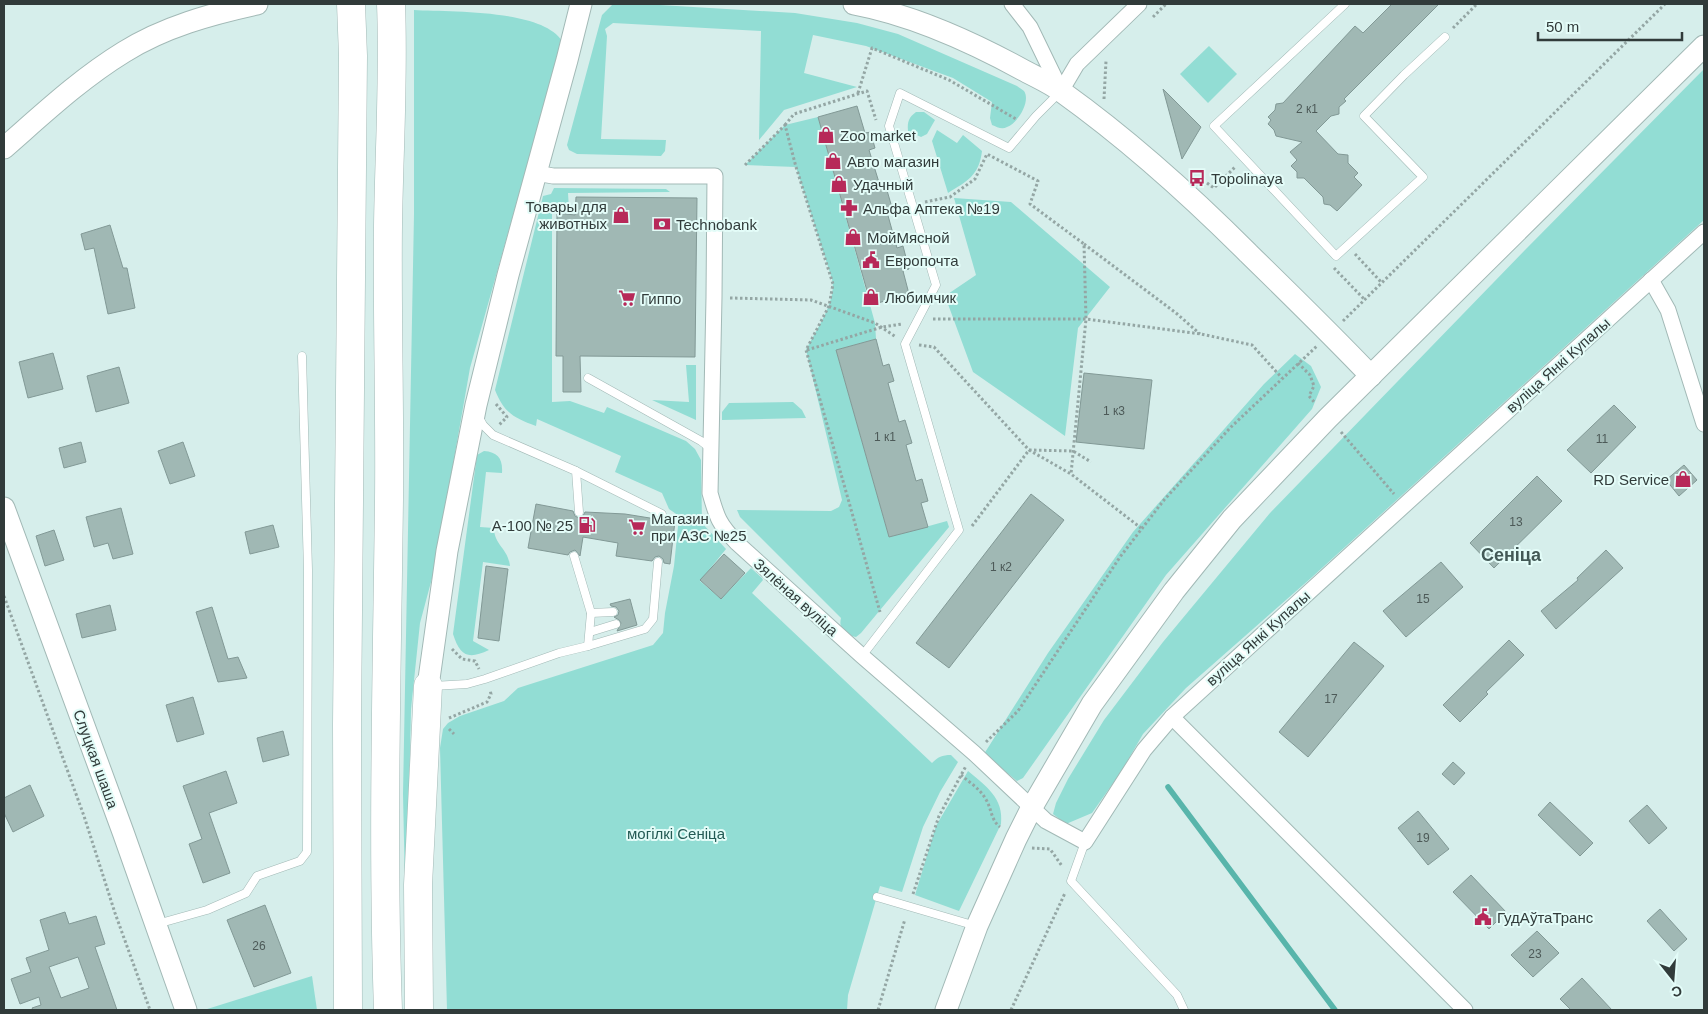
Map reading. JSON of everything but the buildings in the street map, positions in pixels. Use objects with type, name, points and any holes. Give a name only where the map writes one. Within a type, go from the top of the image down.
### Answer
[{"type":"highway","points":[[348,1010],[347,724],[353,56],[351,4]]},
{"type":"highway","points":[[388,1010],[386,921],[389,496],[388,224],[393,56],[391,4]]},
{"type":"highway","points":[[419,1010],[418,885],[428,686]]},
{"type":"street","points":[[4,148],[85,78],[125,51],[167,30],[213,14],[257,4]]},
{"type":"street","points":[[428,686],[447,551],[485,403],[508,275],[568,60],[581,4]]},
{"type":"street","points":[[854,4],[909,18],[953,35],[998,56],[1060,91],[1126,141],[1184,190],[1372,376]]},
{"type":"street","points":[[1012,4],[1030,27],[1060,91]]},
{"type":"street","points":[[1060,91],[1077,64],[1139,4]]},
{"type":"street","points":[[946,1010],[977,926],[1032,808],[1092,704],[1174,591],[1232,519],[1328,418],[1704,46]]},
{"type":"street","name":"Зялёная вуліца","points":[[536,174],[553,176],[715,176],[710,493],[715,512],[723,528],[737,543],[862,656],[974,753],[1046,821],[1085,842]]},
{"type":"street","name":"вуліца Янкі Купалы","points":[[1085,842],[1144,750],[1172,717],[1704,232]]},
{"type":"street","points":[[1651,280],[1668,310],[1704,424]]},
{"type":"street","name":"Слуцкая шаша","points":[[4,508],[186,1010]]},
{"type":"street","points":[[1172,717],[1465,1010]]},
{"type":"lane","points":[[1345,4],[1214,126],[1336,256],[1423,177],[1364,116],[1445,37]]},
{"type":"lane","points":[[862,656],[959,530],[905,344],[936,285],[889,126],[900,93],[1008,148],[1060,91]]},
{"type":"lane","points":[[156,925],[207,910],[246,894],[257,876],[300,860],[307,852],[308,570],[302,356]]},
{"type":"lane","points":[[588,378],[701,441],[711,449]]},
{"type":"lane","points":[[485,403],[478,415],[483,425],[493,435],[576,471],[662,514],[662,520]]},
{"type":"lane","points":[[576,471],[579,512]]},
{"type":"lane","points":[[574,556],[591,612],[588,646]]},
{"type":"lane","points":[[428,686],[467,684],[485,680],[559,653],[645,629],[653,619],[658,562]]},
{"type":"lane","points":[[591,612],[613,612]]},
{"type":"lane","points":[[590,632],[616,624]]},
{"type":"lane","points":[[1085,842],[1071,882],[1177,995],[1184,1010]]},
{"type":"lane","points":[[877,898],[977,926]]},
{"type":"path","points":[[1146,23],[1166,4]]},
{"type":"path","points":[[1445,37],[1477,4]]},
{"type":"path","points":[[1350,314],[1665,4]]},
{"type":"path","points":[[858,93],[872,48],[949,80],[1002,110],[1027,127]]},
{"type":"path","points":[[1104,100],[1105,62],[1112,55]]},
{"type":"path","points":[[745,165],[794,114],[858,93],[867,91],[878,128]]},
{"type":"path","points":[[785,125],[832,280],[833,290],[829,306],[806,350],[885,627]]},
{"type":"path","points":[[913,205],[950,197],[975,179],[987,154],[1038,181],[1030,204],[1176,313],[1201,334]]},
{"type":"path","points":[[1206,183],[1214,188],[1235,166],[1242,173]]},
{"type":"path","points":[[1071,474],[1086,319],[1084,244]]},
{"type":"path","points":[[1346,245],[1382,283]]},
{"type":"path","points":[[1331,264],[1365,300]]},
{"type":"path","points":[[714,297],[811,300],[882,327],[905,344],[934,347],[1029,450],[1071,474],[1141,528]]},
{"type":"path","points":[[806,350],[882,327],[936,318],[1086,319],[1201,334],[1252,345],[1282,378]]},
{"type":"path","points":[[878,1010],[939,816],[974,753],[1018,711],[1120,557],[1164,500],[1231,427],[1298,363],[1310,375],[1314,386],[1309,396],[1404,505]]},
{"type":"path","points":[[485,403],[507,417],[497,426],[493,435]]},
{"type":"path","points":[[1029,450],[1073,451],[1091,462]]},
{"type":"path","points":[[970,529],[1029,450]]},
{"type":"path","points":[[4,596],[84,816],[115,913],[150,1010]]},
{"type":"path","points":[[446,719],[487,702],[491,694],[475,661],[462,659],[452,649],[450,641]]},
{"type":"path","points":[[1011,1010],[1071,882]]},
{"type":"green space","points":[[613,4],[795,13],[857,23],[898,34],[1017,86],[1026,95],[1025,106],[1011,125],[1003,128],[992,125],[990,118],[992,102],[953,78],[866,46],[813,35],[804,73],[857,87],[784,110],[759,140],[761,31],[613,23],[605,29],[607,36],[601,139],[666,140],[665,151],[661,156],[577,154],[569,150],[567,145],[602,15]]},
{"type":"green space","points":[[414,10],[471,12],[516,18],[535,23],[551,31],[562,41],[470,368],[435,567],[420,623],[411,709],[406,935],[403,794],[414,214]]},
{"type":"green space","points":[[1209,46],[1237,74],[1208,103],[1180,74]]},
{"type":"green space","points":[[1704,69],[1704,220],[1311,578],[1186,688],[1143,734],[1121,772],[1092,813],[1066,824],[1053,814],[1056,803],[1068,779],[1104,720],[1163,642],[1270,513]]},
{"type":"green space","points":[[916,112],[924,112],[935,120],[927,134],[921,137],[908,131],[909,120]]},
{"type":"green space","points":[[818,117],[875,323],[876,339],[836,350],[889,537],[947,521],[949,527],[856,637],[849,635],[842,629],[841,618],[740,517],[737,510],[831,511],[839,507],[842,500],[806,350],[829,306],[833,288],[832,279],[796,167],[745,165],[785,125]]},
{"type":"green space","points":[[937,130],[957,143],[963,135],[982,151],[978,166],[971,177],[948,193],[932,141]]},
{"type":"green space","name":"могілкі Сеніца","points":[[554,188],[666,189],[670,192],[568,193],[569,209],[552,209],[552,402],[570,401],[604,413],[607,407],[686,441],[695,449],[701,460],[702,523],[726,549],[700,581],[721,599],[751,568],[763,580],[752,593],[932,763],[940,757],[948,755],[951,755],[958,762],[940,792],[923,827],[902,892],[880,886],[848,995],[847,1010],[447,1010],[440,748],[443,729],[448,723],[460,716],[504,701],[518,688],[653,645],[663,633],[674,566],[679,516],[669,509],[662,493],[615,472],[621,456],[537,419],[536,426],[511,414],[498,398],[495,390],[543,196],[551,194]]},
{"type":"green space","points":[[954,198],[1011,202],[1110,287],[1078,328],[1065,436],[973,372],[945,296],[976,275]]},
{"type":"green space","points":[[1295,354],[1311,366],[1321,387],[1312,409],[1166,575],[1023,778],[1017,781],[984,754],[1048,653],[1133,532],[1264,384]]},
{"type":"green space","points":[[686,365],[696,365],[696,420],[652,400],[689,402]]},
{"type":"green space","points":[[793,402],[802,410],[806,418],[722,420],[722,412],[729,403]]},
{"type":"green space","points":[[484,451],[499,457],[502,464],[502,473],[486,472],[480,527],[494,528],[496,539],[507,555],[510,566],[483,562],[473,641],[489,650],[476,655],[470,655],[462,651],[453,634],[477,455]]},
{"type":"green space","points":[[968,771],[997,800],[1000,807],[1001,824],[959,911],[915,895],[936,826]]},
{"type":"green space","points":[[312,976],[317,1010],[204,1010]]},
{"type":"waterway","points":[[1168,787],[1335,1010]]},
{"type":"place","name":"Zoo market","points":[[826,135]]},
{"type":"place","name":"Авто магазин","points":[[833,161]]},
{"type":"place","name":"Topolinaya","points":[[1197,178]]},
{"type":"place","name":"Удачный","points":[[839,184]]},
{"type":"place","name":"Альфа Аптека №19","points":[[849,208]]},
{"type":"place","name":"Товары для животных","points":[[621,215]]},
{"type":"place","name":"Technobank","points":[[662,224]]},
{"type":"place","name":"МойМясной","points":[[853,237]]},
{"type":"place","name":"Европочта","points":[[871,260]]},
{"type":"place","name":"Любимчик","points":[[871,297]]},
{"type":"place","name":"Гиппо","points":[[627,298]]},
{"type":"place","name":"RD Service","points":[[1683,479]]},
{"type":"place","name":"А-100 № 25","points":[[587,525]]},
{"type":"place","name":"Магазин при АЗС №25","points":[[637,527]]},
{"type":"place","name":"ГудАўтаТранс","points":[[1483,917]]},
{"type":"district","name":"Сеніца","points":[[1511,555]]}]
